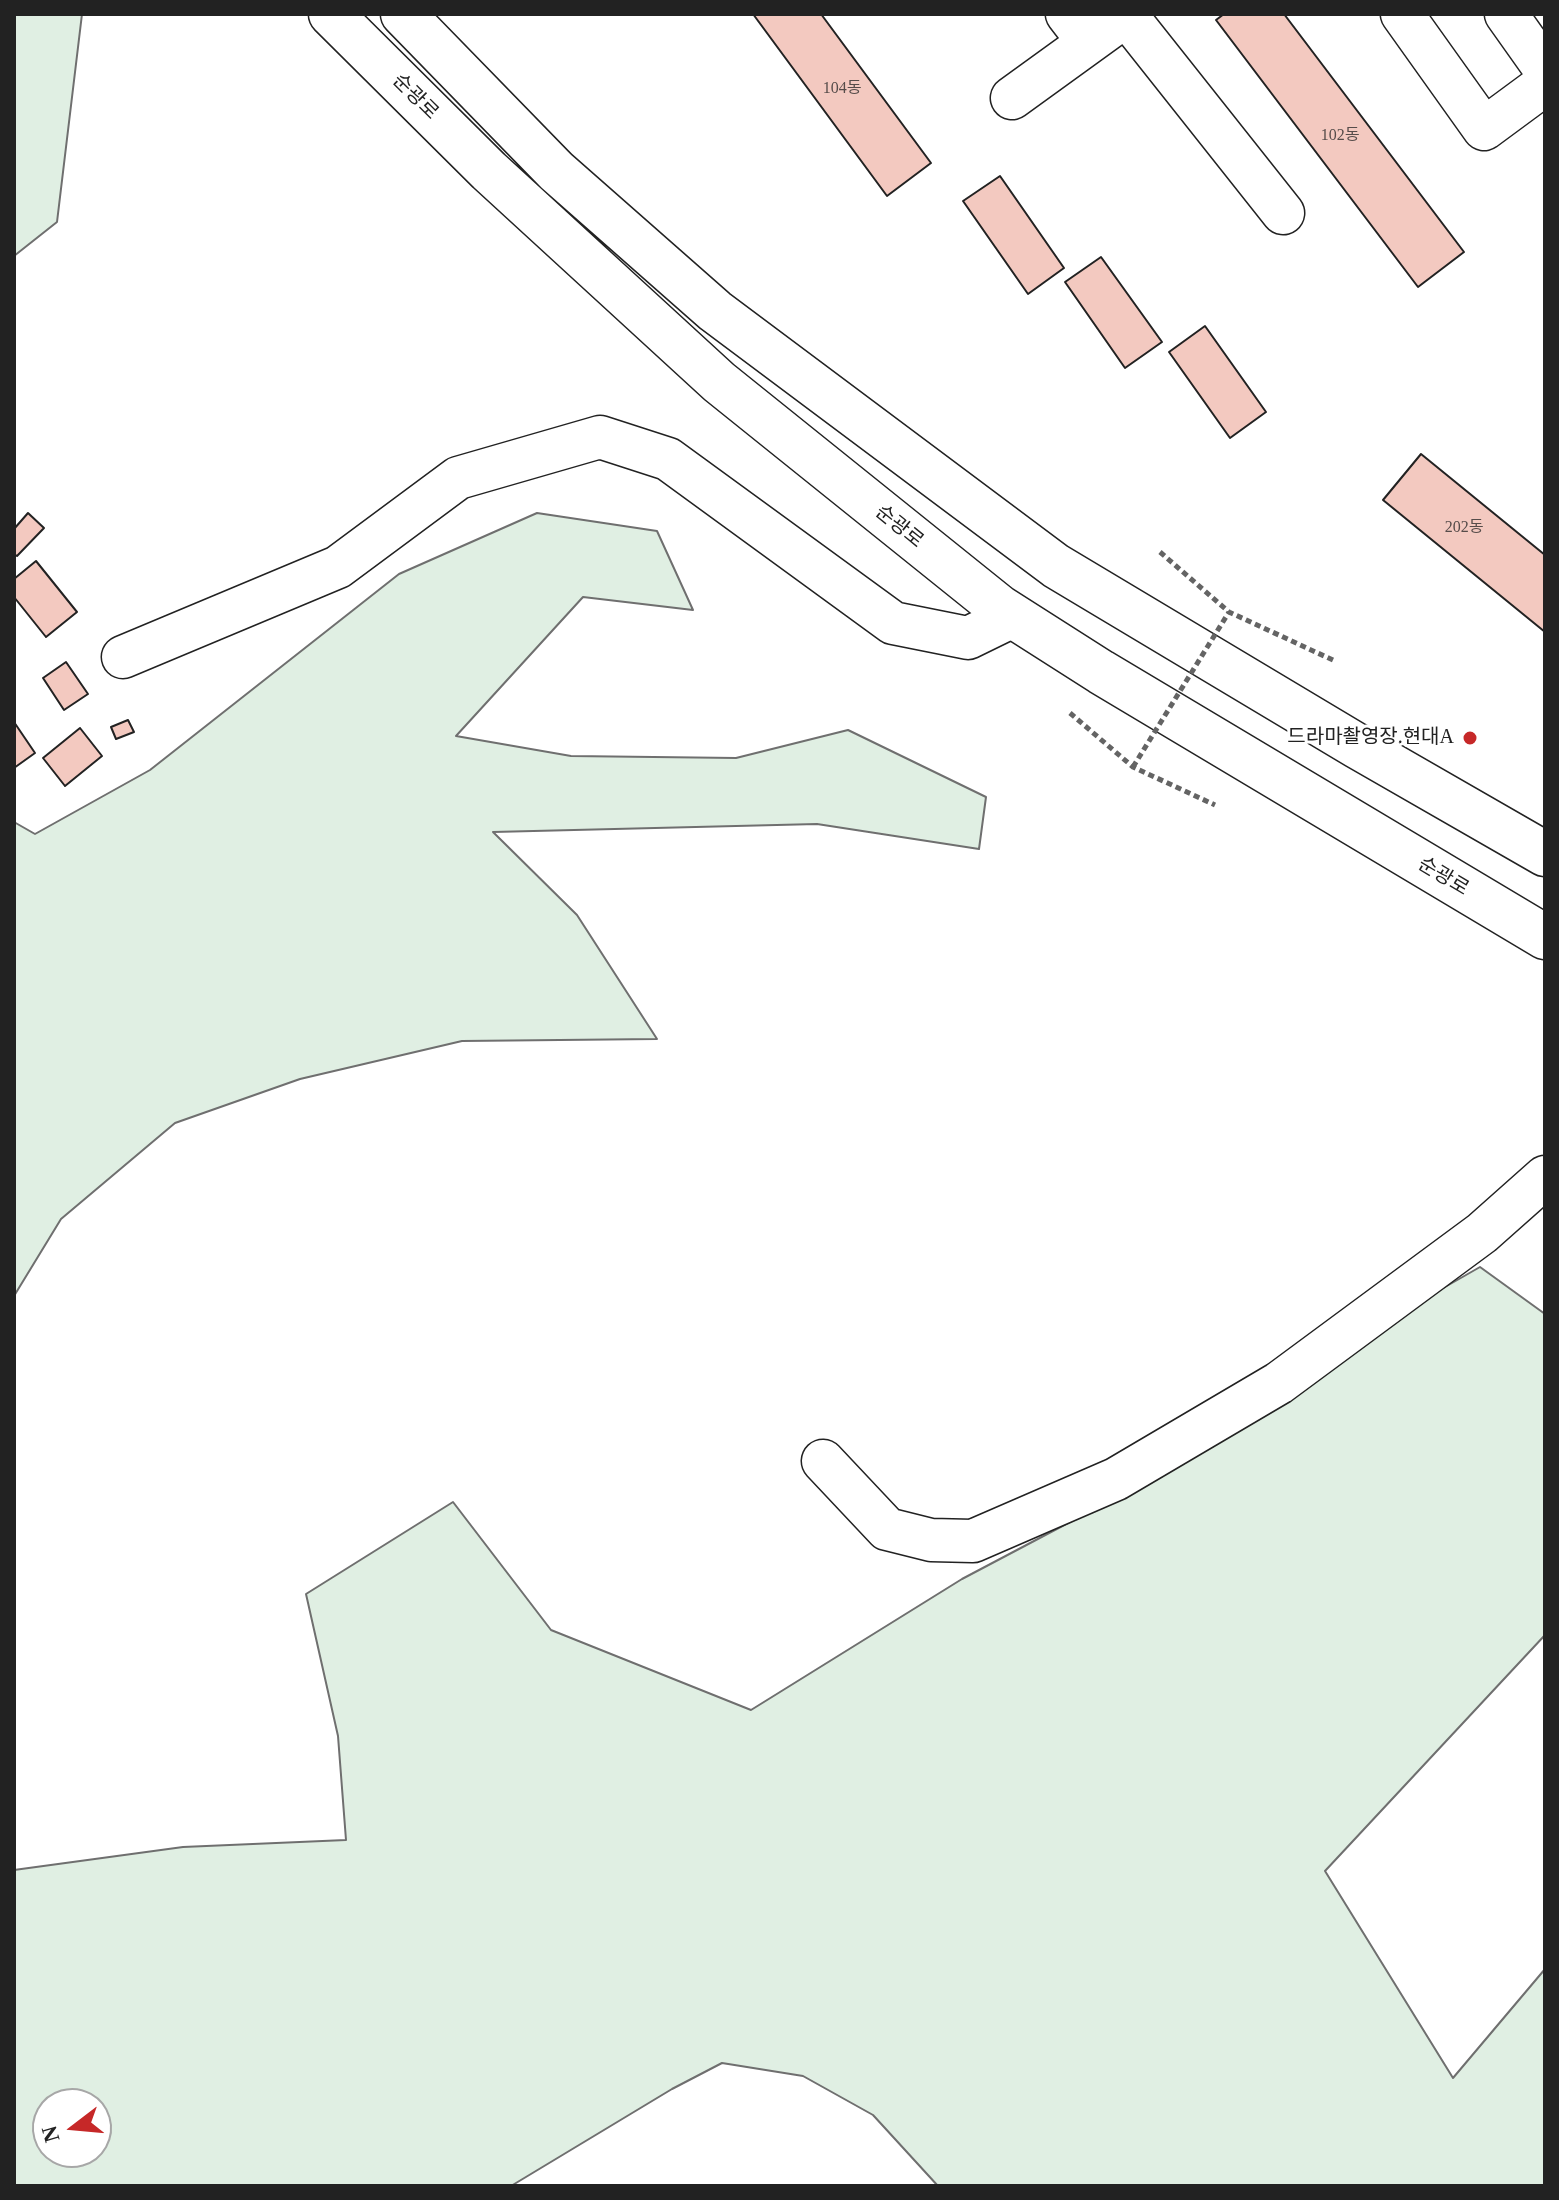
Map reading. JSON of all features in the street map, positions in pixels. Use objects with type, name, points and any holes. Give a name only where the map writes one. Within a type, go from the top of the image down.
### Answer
[{"type":"main road","name":"순광로","points":[[331,14],[489,171],[719,382],[1013,616],[1101,672],[1545,937]]},
{"type":"main road","points":[[403,14],[556,171],[715,311],[1056,566],[1545,854]]},
{"type":"lane","points":[[1067,14],[1077,27],[1127,15]]},
{"type":"lane","points":[[1402,14],[1484,129],[1545,84]]},
{"type":"lane","points":[[1506,14],[1545,69]]},
{"type":"lane","points":[[1012,98],[1127,15]]},
{"type":"lane","points":[[1127,15],[1283,213]]},
{"type":"lane","points":[[123,657],[338,567],[458,478],[600,437],[668,459],[893,623],[968,638],[1013,616]]},
{"type":"lane","points":[[823,1461],[887,1529],[931,1540],[973,1541],[1116,1479],[1279,1383],[1482,1233],[1545,1177]]},
{"type":"path","points":[[1160,552],[1229,612],[1335,661]]},
{"type":"path","points":[[1133,767],[1229,612]]},
{"type":"path","points":[[1070,713],[1133,767],[1215,805]]},
{"type":"green space","points":[[14,14],[82,14],[57,222],[14,256]]},
{"type":"green space","points":[[537,513],[657,531],[693,610],[583,597],[456,736],[571,756],[736,758],[848,730],[986,797],[979,849],[817,824],[493,832],[577,915],[657,1039],[462,1041],[300,1079],[175,1123],[61,1219],[14,1296],[14,822],[35,834],[150,770],[399,574]]},
{"type":"green space","points":[[1480,1267],[1545,1314],[1545,1635],[1325,1871],[1453,2078],[1545,1969],[1545,2186],[938,2186],[873,2115],[803,2076],[722,2063],[672,2089],[511,2186],[14,2186],[14,1870],[183,1847],[346,1840],[338,1736],[306,1594],[453,1502],[551,1630],[751,1710],[962,1579],[1161,1474],[1438,1291]]},
{"type":"building","points":[[753,14],[821,14],[931,163],[887,196]]},
{"type":"building","points":[[1224,14],[1284,14],[1464,252],[1418,287],[1216,20]]},
{"type":"building","points":[[1000,176],[1064,268],[1028,294],[963,201]]},
{"type":"building","points":[[1101,257],[1162,342],[1125,368],[1065,282]]},
{"type":"building","points":[[1205,326],[1266,412],[1230,438],[1169,352]]},
{"type":"building","points":[[1421,454],[1545,555],[1545,632],[1383,500]]},
{"type":"building","points":[[28,513],[44,528],[17,556],[14,554],[14,529]]},
{"type":"building","points":[[36,561],[77,612],[46,637],[14,597],[14,579]]},
{"type":"building","points":[[66,662],[88,694],[64,710],[43,678]]},
{"type":"building","points":[[128,720],[134,732],[116,739],[111,727]]},
{"type":"building","points":[[14,722],[35,753],[14,768]]},
{"type":"building","points":[[80,728],[102,756],[65,786],[43,758]]},
{"type":"place","name":"드라마촬영장.현대A","points":[[1470,738]]}]
